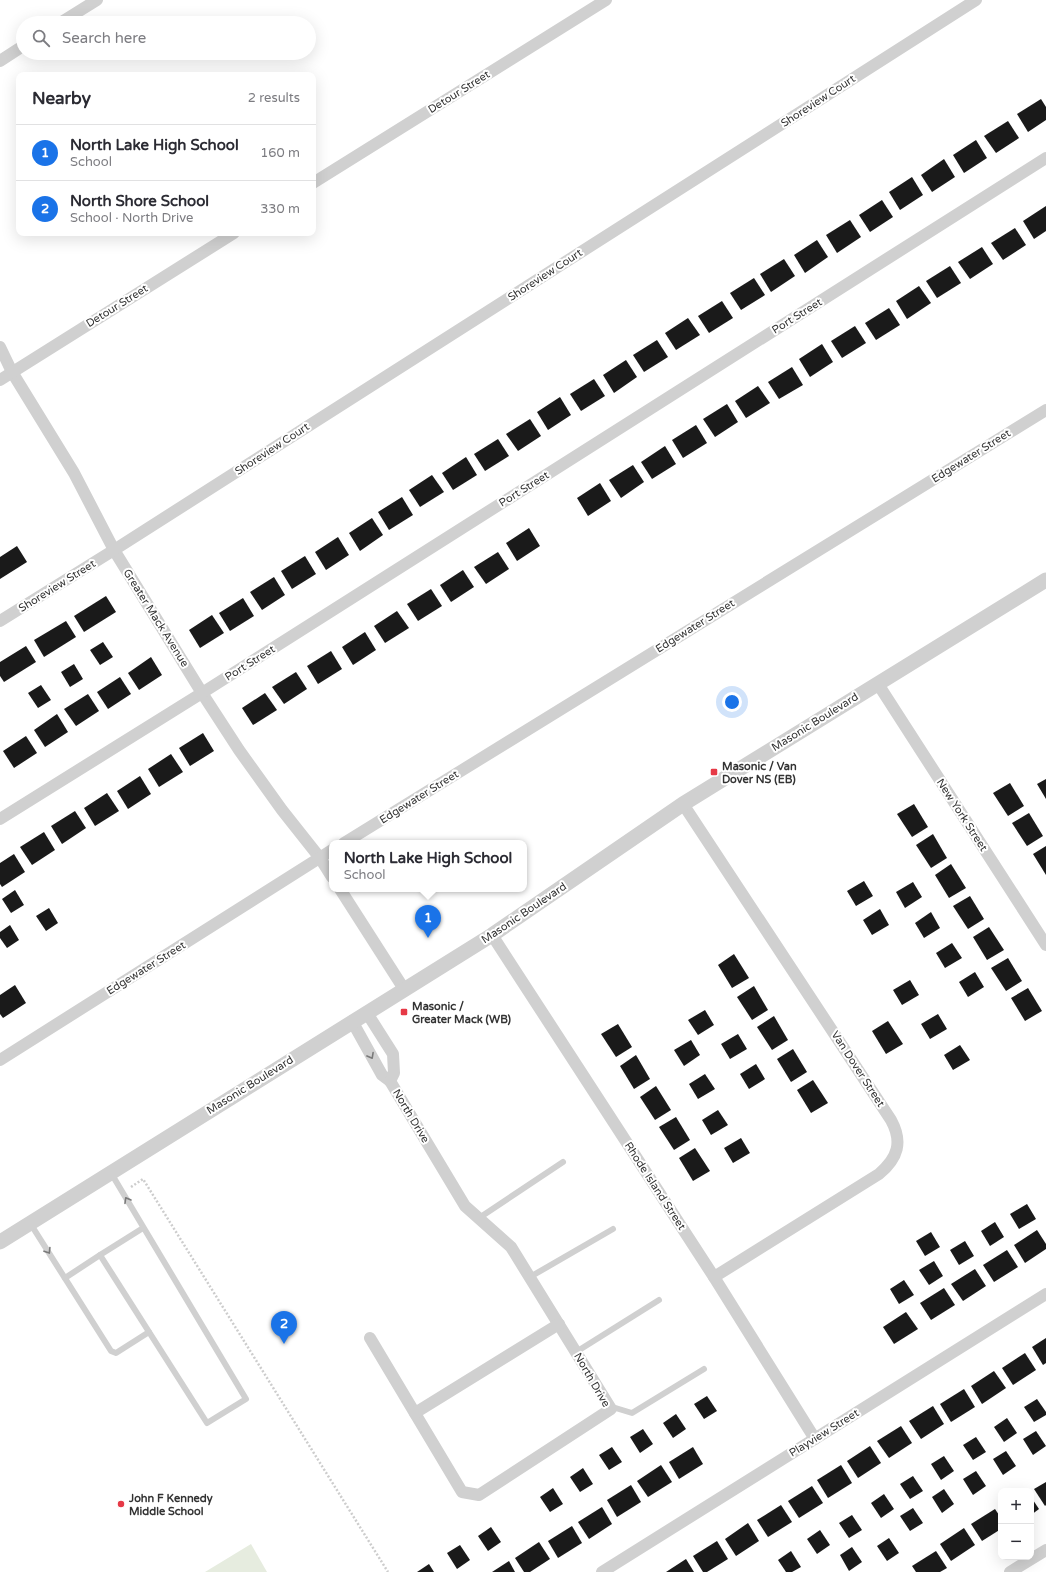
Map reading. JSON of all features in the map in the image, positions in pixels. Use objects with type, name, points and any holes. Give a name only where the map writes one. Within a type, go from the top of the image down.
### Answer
[{"type":"street","points":[[71,16],[97,0]]},
{"type":"street","name":"Detour Street","points":[[316,182],[606,0]]},
{"type":"street","name":"Shoreview Court","points":[[114,550],[976,0]]},
{"type":"street","points":[[0,61],[16,51]]},
{"type":"street","name":"Port Street","points":[[0,819],[202,693],[1046,158]]},
{"type":"street","name":"Detour Street","points":[[0,380],[229,236]]},
{"type":"street","name":"Greater Mack Avenue","points":[[0,347],[12,372],[74,473],[114,550],[202,693],[239,750],[282,810],[320,858],[329,872]]},
{"type":"street","name":"Edgewater Street","points":[[349,840],[1046,410]]},
{"type":"street","name":"Shoreview Street","points":[[0,621],[114,550]]},
{"type":"street","name":"Masonic Boulevard","points":[[0,1242],[492,935],[683,804],[1046,580]]},
{"type":"street","name":"New York Street","points":[[878,684],[1046,945]]},
{"type":"street","name":"Van Dover Street","points":[[683,804],[891,1120],[897,1130],[898,1138],[897,1150],[886,1168],[879,1174],[714,1277]]},
{"type":"street","name":"Edgewater Street","points":[[0,1060],[329,852]]},
{"type":"street","points":[[342,892],[404,989]]},
{"type":"street","name":"Rhode Island Street","points":[[492,935],[714,1277],[815,1439]]},
{"type":"street","name":"North Drive","points":[[367,1013],[393,1054],[394,1072],[390,1081]]},
{"type":"street","name":"North Drive","points":[[352,1021],[382,1075],[390,1081],[465,1206],[511,1247],[611,1409],[479,1495],[462,1492],[370,1338]]},
{"type":"street","name":"Playview Street","points":[[602,1572],[1046,1294]]},
{"type":"street","points":[[415,1413],[559,1324]]},
{"type":"street","points":[[1010,1572],[1046,1550]]},
{"type":"lane","points":[[479,1218],[563,1162]]},
{"type":"lane","points":[[100,1255],[207,1423],[246,1399],[110,1172]]},
{"type":"lane","points":[[30,1223],[111,1352],[116,1354],[149,1332]]},
{"type":"lane","points":[[65,1278],[143,1228]]},
{"type":"lane","points":[[530,1277],[613,1229]]},
{"type":"lane","points":[[576,1352],[659,1300]]},
{"type":"lane","points":[[610,1406],[632,1413],[704,1369]]},
{"type":"path","points":[[122,1193],[143,1179],[388,1572]]},
{"type":"shaded area","points":[[251,1544],[267,1572],[205,1572]]},
{"type":"building","points":[[1041,99],[1046,107],[1046,120],[1028,132],[1017,114]]},
{"type":"building","points":[[1008,121],[1019,138],[996,153],[984,136]]},
{"type":"building","points":[[976,140],[987,158],[964,173],[953,155]]},
{"type":"building","points":[[944,159],[955,177],[932,192],[921,175]]},
{"type":"building","points":[[912,177],[923,195],[900,210],[889,192]]},
{"type":"building","points":[[882,200],[893,217],[870,232],[859,215]]},
{"type":"building","points":[[1046,206],[1046,231],[1034,239],[1023,221]]},
{"type":"building","points":[[850,220],[861,237],[837,253],[826,235]]},
{"type":"building","points":[[1015,228],[1026,245],[1003,260],[991,243]]},
{"type":"building","points":[[817,240],[828,257],[805,273],[794,255]]},
{"type":"building","points":[[982,247],[993,264],[970,279],[958,262]]},
{"type":"building","points":[[784,259],[795,276],[771,292],[760,274]]},
{"type":"building","points":[[950,266],[961,283],[937,298],[926,281]]},
{"type":"building","points":[[754,278],[765,295],[741,310],[730,293]]},
{"type":"building","points":[[919,286],[931,303],[907,319],[896,301]]},
{"type":"building","points":[[722,301],[733,318],[709,333],[698,316]]},
{"type":"building","points":[[889,308],[900,325],[876,340],[865,323]]},
{"type":"building","points":[[688,318],[700,335],[676,350],[665,333]]},
{"type":"building","points":[[855,326],[866,343],[842,358],[831,341]]},
{"type":"building","points":[[657,340],[668,357],[644,372],[633,355]]},
{"type":"building","points":[[822,344],[833,362],[810,377],[799,359]]},
{"type":"building","points":[[626,360],[637,377],[614,393],[603,375]]},
{"type":"building","points":[[792,367],[803,385],[779,399],[768,382]]},
{"type":"building","points":[[594,379],[605,396],[581,411],[570,394]]},
{"type":"building","points":[[758,386],[770,403],[746,418],[735,401]]},
{"type":"building","points":[[560,397],[571,415],[548,430],[537,412]]},
{"type":"building","points":[[727,404],[738,422],[715,437],[703,419]]},
{"type":"building","points":[[530,419],[541,436],[518,451],[506,434]]},
{"type":"building","points":[[696,425],[707,443],[683,458],[672,440]]},
{"type":"building","points":[[498,439],[509,456],[485,471],[474,454]]},
{"type":"building","points":[[665,446],[676,464],[652,479],[641,462]]},
{"type":"building","points":[[466,457],[477,475],[453,490],[442,473]]},
{"type":"building","points":[[633,465],[644,482],[621,498],[609,480]]},
{"type":"building","points":[[432,475],[444,492],[420,507],[409,490]]},
{"type":"building","points":[[600,483],[611,501],[588,516],[577,498]]},
{"type":"building","points":[[402,497],[413,515],[389,530],[378,512]]},
{"type":"building","points":[[372,518],[383,535],[360,551],[349,533]]},
{"type":"building","points":[[529,528],[540,546],[517,561],[506,543]]},
{"type":"building","points":[[338,537],[349,555],[326,570],[315,552]]},
{"type":"building","points":[[17,546],[27,562],[0,579],[0,557]]},
{"type":"building","points":[[498,552],[509,569],[486,584],[474,567]]},
{"type":"building","points":[[305,556],[316,574],[292,589],[281,571]]},
{"type":"building","points":[[463,570],[474,587],[451,602],[440,585]]},
{"type":"building","points":[[274,577],[285,595],[262,610],[250,592]]},
{"type":"building","points":[[431,589],[442,606],[418,621],[407,604]]},
{"type":"building","points":[[106,596],[116,612],[84,632],[74,616]]},
{"type":"building","points":[[243,598],[254,616],[230,631],[219,613]]},
{"type":"building","points":[[397,611],[409,628],[385,643],[374,626]]},
{"type":"building","points":[[212,615],[224,633],[200,648],[189,630]]},
{"type":"building","points":[[66,621],[76,637],[44,657],[34,640]]},
{"type":"building","points":[[365,632],[376,650],[353,665],[342,647]]},
{"type":"building","points":[[103,642],[113,657],[100,665],[90,650]]},
{"type":"building","points":[[26,646],[36,662],[4,682],[0,676],[0,662]]},
{"type":"building","points":[[331,651],[342,669],[318,684],[307,666]]},
{"type":"building","points":[[151,657],[162,675],[139,690],[128,673]]},
{"type":"building","points":[[74,664],[83,679],[70,687],[61,672]]},
{"type":"building","points":[[296,672],[307,689],[284,704],[272,687]]},
{"type":"building","points":[[120,677],[131,694],[108,709],[97,692]]},
{"type":"building","points":[[41,685],[51,700],[38,708],[28,693]]},
{"type":"building","points":[[265,693],[277,710],[253,725],[242,708]]},
{"type":"building","points":[[88,694],[99,711],[76,726],[64,709]]},
{"type":"building","points":[[57,714],[68,732],[45,747],[34,730]]},
{"type":"building","points":[[203,733],[214,751],[190,766],[179,748]]},
{"type":"building","points":[[26,736],[37,753],[14,768],[3,751]]},
{"type":"building","points":[[171,754],[183,772],[159,787],[148,769]]},
{"type":"building","points":[[140,776],[151,794],[128,809],[117,791]]},
{"type":"building","points":[[1046,779],[1046,799],[1037,784]]},
{"type":"building","points":[[1010,783],[1024,806],[1008,816],[993,793]]},
{"type":"building","points":[[107,793],[119,811],[95,826],[84,808]]},
{"type":"building","points":[[914,804],[928,827],[912,837],[897,814]]},
{"type":"building","points":[[75,811],[86,828],[62,844],[51,826]]},
{"type":"building","points":[[1029,813],[1043,836],[1027,846],[1012,823]]},
{"type":"building","points":[[44,832],[55,850],[32,865],[20,847]]},
{"type":"building","points":[[933,834],[947,858],[931,868],[916,845]]},
{"type":"building","points":[[1046,846],[1046,875],[1033,854]]},
{"type":"building","points":[[14,854],[25,872],[2,887],[0,884],[0,863]]},
{"type":"building","points":[[951,864],[966,888],[949,898],[935,875]]},
{"type":"building","points":[[864,881],[873,896],[856,906],[847,891]]},
{"type":"building","points":[[913,882],[922,897],[905,908],[896,892]]},
{"type":"building","points":[[15,890],[24,905],[11,913],[2,899]]},
{"type":"building","points":[[970,896],[984,919],[968,929],[953,906]]},
{"type":"building","points":[[49,908],[58,923],[46,931],[36,916]]},
{"type":"building","points":[[880,909],[889,925],[872,935],[863,920]]},
{"type":"building","points":[[931,912],[940,928],[924,938],[915,923]]},
{"type":"building","points":[[10,925],[19,940],[7,948],[0,938],[0,932]]},
{"type":"building","points":[[989,927],[1004,950],[987,960],[973,937]]},
{"type":"building","points":[[952,943],[962,958],[945,968],[936,953]]},
{"type":"building","points":[[734,954],[749,978],[732,988],[718,965]]},
{"type":"building","points":[[1008,958],[1022,981],[1006,991],[991,968]]},
{"type":"building","points":[[975,972],[984,987],[968,997],[959,982]]},
{"type":"building","points":[[910,980],[919,995],[902,1005],[893,990]]},
{"type":"building","points":[[15,985],[26,1003],[3,1018],[0,1014],[0,995]]},
{"type":"building","points":[[754,986],[768,1010],[752,1020],[737,997]]},
{"type":"building","points":[[1028,988],[1042,1011],[1025,1021],[1011,998]]},
{"type":"building","points":[[705,1010],[714,1025],[698,1035],[688,1020]]},
{"type":"building","points":[[938,1014],[947,1029],[930,1039],[921,1024]]},
{"type":"building","points":[[774,1016],[788,1040],[772,1050],[757,1027]]},
{"type":"building","points":[[888,1021],[903,1044],[886,1054],[872,1031]]},
{"type":"building","points":[[618,1024],[632,1047],[616,1057],[601,1034]]},
{"type":"building","points":[[738,1034],[747,1049],[730,1059],[721,1044]]},
{"type":"building","points":[[691,1040],[700,1055],[684,1066],[674,1050]]},
{"type":"building","points":[[960,1045],[970,1060],[953,1070],[944,1055]]},
{"type":"building","points":[[793,1049],[807,1072],[791,1082],[777,1059]]},
{"type":"building","points":[[636,1055],[650,1079],[634,1089],[620,1066]]},
{"type":"building","points":[[756,1064],[765,1079],[749,1089],[740,1074]]},
{"type":"building","points":[[705,1074],[715,1089],[698,1099],[689,1084]]},
{"type":"building","points":[[813,1080],[828,1103],[811,1113],[797,1090]]},
{"type":"building","points":[[656,1086],[671,1110],[655,1120],[640,1097]]},
{"type":"building","points":[[718,1110],[728,1125],[711,1135],[702,1120]]},
{"type":"building","points":[[676,1117],[690,1140],[674,1150],[659,1127]]},
{"type":"building","points":[[741,1138],[750,1153],[733,1163],[724,1148]]},
{"type":"building","points":[[695,1148],[710,1171],[693,1181],[679,1158]]},
{"type":"building","points":[[1027,1204],[1036,1219],[1019,1229],[1010,1214]]},
{"type":"building","points":[[995,1222],[1004,1237],[990,1246],[981,1231]]},
{"type":"building","points":[[1037,1230],[1046,1244],[1046,1249],[1025,1263],[1014,1245]]},
{"type":"building","points":[[931,1232],[940,1247],[925,1256],[916,1241]]},
{"type":"building","points":[[965,1241],[974,1256],[959,1265],[950,1250]]},
{"type":"building","points":[[1007,1250],[1018,1267],[994,1282],[983,1265]]},
{"type":"building","points":[[934,1261],[943,1276],[929,1285],[919,1270]]},
{"type":"building","points":[[975,1269],[986,1286],[963,1301],[951,1284]]},
{"type":"building","points":[[904,1280],[914,1295],[899,1304],[890,1289]]},
{"type":"building","points":[[944,1288],[955,1305],[931,1320],[920,1303]]},
{"type":"building","points":[[906,1312],[918,1329],[894,1344],[883,1327]]},
{"type":"building","points":[[1046,1338],[1046,1363],[1043,1365],[1032,1347]]},
{"type":"building","points":[[1025,1353],[1036,1370],[1013,1385],[1002,1368]]},
{"type":"building","points":[[994,1371],[1006,1388],[982,1404],[971,1386]]},
{"type":"building","points":[[964,1389],[975,1407],[951,1422],[940,1404]]},
{"type":"building","points":[[707,1396],[717,1411],[704,1419],[694,1404]]},
{"type":"building","points":[[1037,1399],[1046,1412],[1046,1415],[1034,1422],[1024,1407]]},
{"type":"building","points":[[933,1406],[944,1424],[921,1439],[909,1421]]},
{"type":"building","points":[[676,1414],[686,1429],[673,1438],[663,1423]]},
{"type":"building","points":[[1007,1418],[1017,1433],[1004,1442],[994,1427]]},
{"type":"building","points":[[901,1426],[912,1443],[889,1458],[877,1441]]},
{"type":"building","points":[[643,1429],[653,1444],[640,1453],[630,1437]]},
{"type":"building","points":[[1036,1431],[1046,1446],[1033,1455],[1023,1439]]},
{"type":"building","points":[[976,1437],[986,1452],[973,1460],[963,1445]]},
{"type":"building","points":[[870,1446],[881,1463],[858,1478],[847,1461]]},
{"type":"building","points":[[612,1447],[622,1462],[609,1470],[599,1455]]},
{"type":"building","points":[[693,1447],[703,1464],[679,1479],[669,1462]]},
{"type":"building","points":[[1006,1451],[1016,1466],[1003,1475],[993,1459]]},
{"type":"building","points":[[944,1456],[954,1471],[941,1480],[931,1464]]},
{"type":"building","points":[[661,1465],[672,1482],[648,1497],[637,1481]]},
{"type":"building","points":[[841,1465],[852,1483],[828,1498],[817,1480]]},
{"type":"building","points":[[583,1468],[593,1484],[580,1492],[570,1477]]},
{"type":"building","points":[[976,1471],[986,1486],[973,1495],[963,1479]]},
{"type":"building","points":[[913,1476],[923,1491],[910,1499],[900,1484]]},
{"type":"building","points":[[1046,1482],[1045,1506],[1034,1489]]},
{"type":"building","points":[[631,1485],[641,1502],[617,1517],[607,1500]]},
{"type":"building","points":[[812,1486],[823,1503],[799,1518],[788,1501]]},
{"type":"building","points":[[553,1488],[563,1504],[550,1512],[540,1497]]},
{"type":"building","points":[[944,1489],[954,1504],[942,1513],[932,1497]]},
{"type":"building","points":[[884,1494],[894,1509],[881,1518],[871,1503]]},
{"type":"building","points":[[1034,1502],[1039,1509],[1034,1513]]},
{"type":"building","points":[[781,1505],[792,1522],[768,1537],[757,1520]]},
{"type":"building","points":[[602,1507],[612,1524],[589,1539],[578,1522]]},
{"type":"building","points":[[913,1508],[923,1523],[910,1531],[900,1516]]},
{"type":"building","points":[[995,1509],[998,1514],[998,1531],[982,1541],[971,1524]]},
{"type":"building","points":[[852,1515],[862,1530],[849,1538],[839,1523]]},
{"type":"building","points":[[748,1523],[759,1541],[736,1556],[725,1539]]},
{"type":"building","points":[[572,1526],[582,1543],[558,1558],[548,1541]]},
{"type":"building","points":[[491,1527],[501,1542],[488,1551],[478,1536]]},
{"type":"building","points":[[964,1528],[975,1545],[951,1561],[940,1544]]},
{"type":"building","points":[[820,1530],[830,1545],[817,1554],[807,1539]]},
{"type":"building","points":[[889,1538],[899,1553],[887,1561],[877,1546]]},
{"type":"building","points":[[717,1541],[728,1559],[707,1572],[703,1572],[693,1556]]},
{"type":"building","points":[[539,1542],[550,1559],[530,1572],[524,1572],[515,1558]]},
{"type":"building","points":[[460,1545],[470,1560],[457,1569],[447,1553]]},
{"type":"building","points":[[852,1547],[862,1562],[849,1571],[840,1555]]},
{"type":"building","points":[[791,1551],[801,1567],[792,1572],[786,1572],[778,1560]]},
{"type":"building","points":[[936,1551],[947,1568],[940,1572],[916,1572],[912,1566]]},
{"type":"building","points":[[686,1559],[694,1572],[666,1572]]},
{"type":"building","points":[[509,1561],[515,1572],[492,1572]]},
{"type":"building","points":[[429,1564],[434,1572],[417,1572]]},
{"type":"place","name":"Masonic / Van Dover NS (EB)","points":[[714,772]]},
{"type":"place","name":"North Lake High School","points":[[428,938]]},
{"type":"place","name":"Masonic / Greater Mack (WB)","points":[[404,1012]]},
{"type":"place","name":"North Shore School","points":[[284,1344]]},
{"type":"place","name":"John F Kennedy Middle School","points":[[121,1504]]}]
